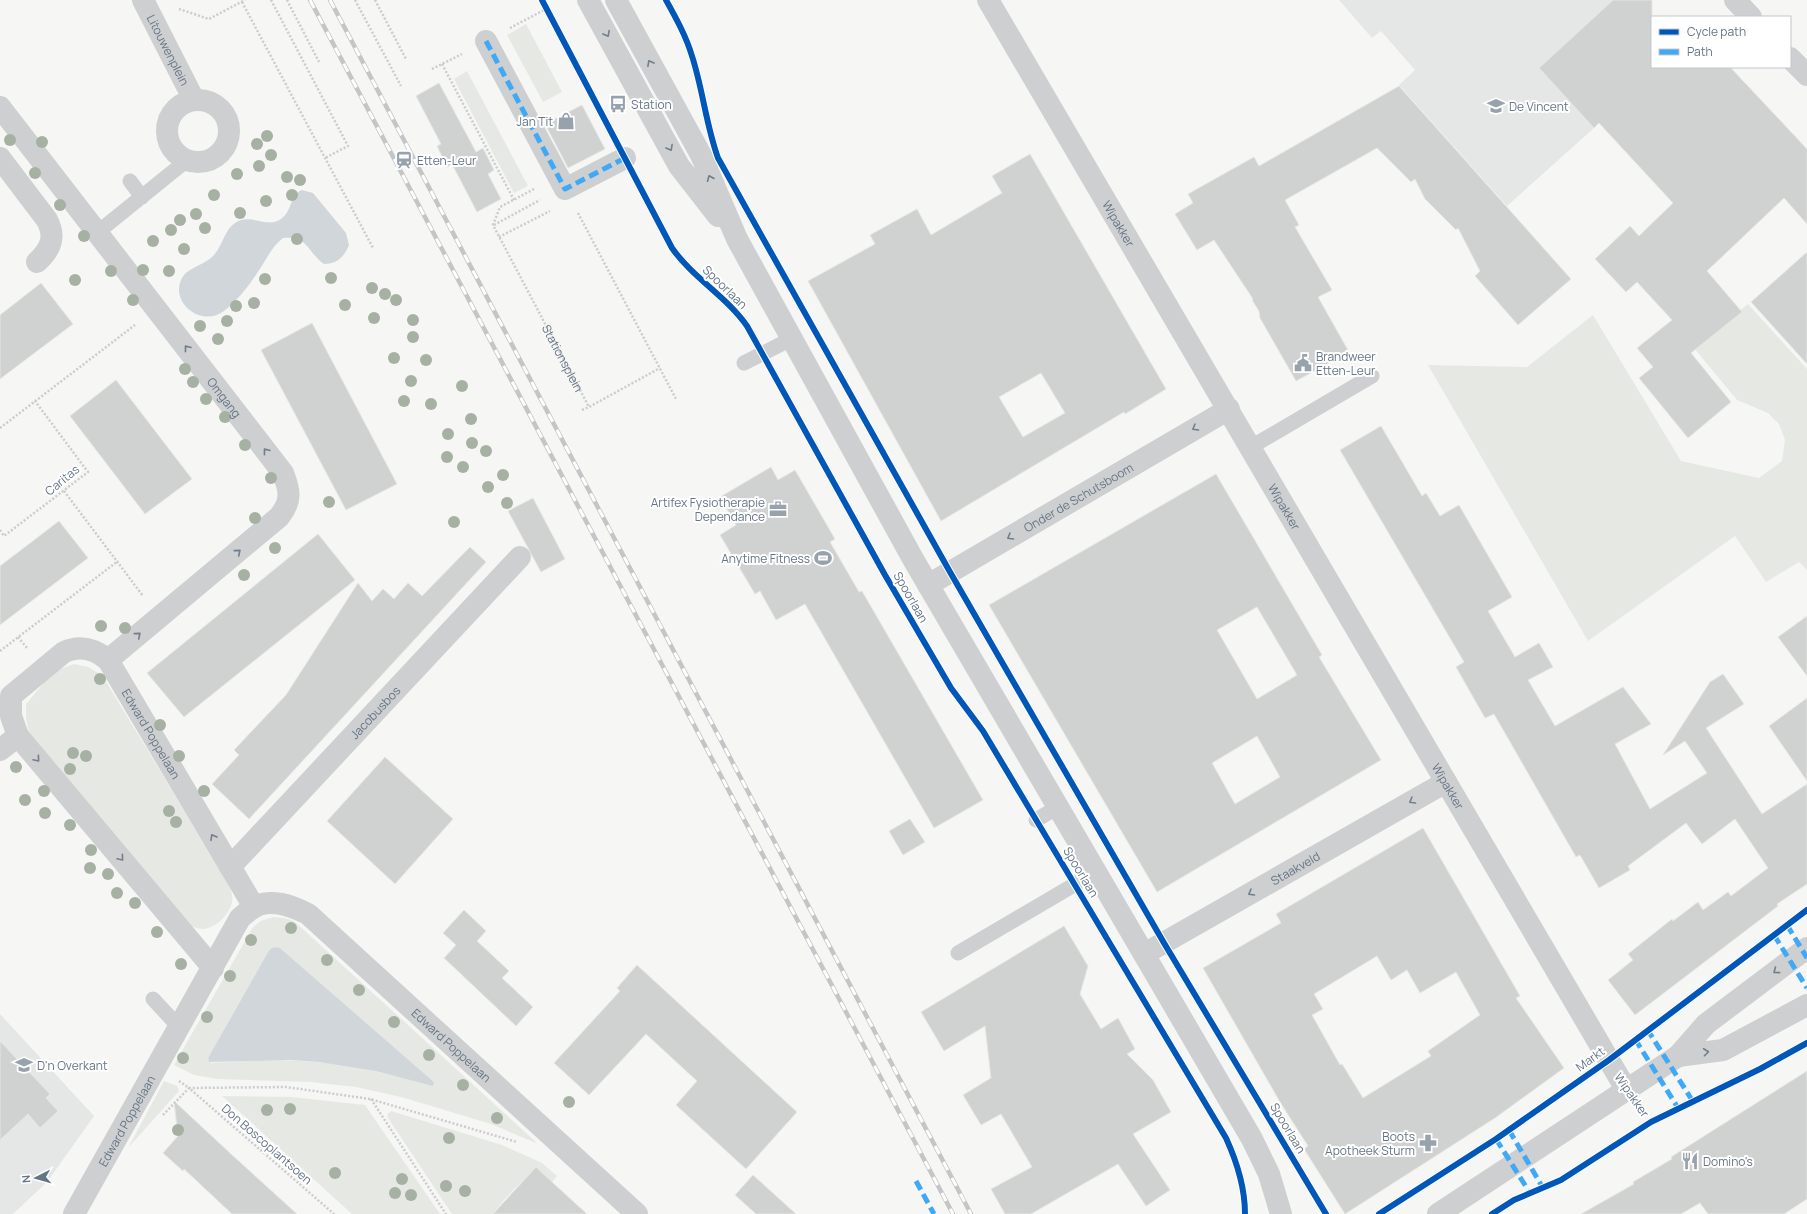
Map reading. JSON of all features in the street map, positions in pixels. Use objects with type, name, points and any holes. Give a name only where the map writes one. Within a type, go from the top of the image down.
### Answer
[{"type":"street","name":"Litouwenplein","points":[[144,0],[194,100]]},
{"type":"street","name":"Spoorlaan","points":[[588,0],[679,166],[736,240]]},
{"type":"street","name":"Spoorlaan","points":[[616,0],[700,155],[736,240],[928,585],[1252,1139],[1269,1174],[1281,1214]]},
{"type":"street","name":"Wipakker","points":[[988,0],[1627,1091]]},
{"type":"street","points":[[1735,0],[1750,16]]},
{"type":"street","points":[[477,46],[561,195],[625,158]]},
{"type":"street","points":[[1791,59],[1807,75]]},
{"type":"street","name":"Litouwenplein","points":[[194,100],[207,101],[218,107],[226,117],[229,129],[228,142],[221,152],[211,160],[198,163],[186,161],[176,155],[169,145],[166,133],[168,121],[173,111],[183,103],[194,100]]},
{"type":"street","name":"Omgang","points":[[0,107],[283,473],[288,485],[289,497],[286,508],[279,517],[108,660]]},
{"type":"street","points":[[0,158],[47,220],[51,228],[52,239],[49,249],[37,262]]},
{"type":"street","name":"Onder de Schutsboom","points":[[928,585],[1228,409]]},
{"type":"street","name":"Jacobusbos","points":[[230,867],[520,557]]},
{"type":"street","name":"Edward Poppelaan","points":[[213,968],[18,736],[5,700],[58,656],[71,649],[91,650],[100,653],[108,660],[254,907]]},
{"type":"street","points":[[0,750],[18,736]]},
{"type":"street","name":"Staakveld","points":[[1144,954],[1446,782]]},
{"type":"street","name":"Edward Poppelaan","points":[[74,1214],[240,918],[254,907],[271,903],[291,906],[308,914],[637,1214]]},
{"type":"street","points":[[1438,1214],[1678,1056],[1706,1024],[1807,948]]},
{"type":"street","points":[[1678,1056],[1723,1050],[1807,1005]]},
{"type":"lane","points":[[98,232],[186,161]]},
{"type":"lane","points":[[130,181],[142,196]]},
{"type":"lane","points":[[744,363],[791,338]]},
{"type":"lane","points":[[1251,447],[1372,376]]},
{"type":"lane","points":[[1036,820],[1058,807]]},
{"type":"lane","name":"Spoorlaan","points":[[958,953],[1096,872]]},
{"type":"lane","points":[[152,999],[179,1027]]},
{"type":"path","points":[[271,0],[349,146],[325,158]]},
{"type":"path","points":[[286,0],[319,62]]},
{"type":"path","points":[[355,0],[401,86]]},
{"type":"path","points":[[375,0],[406,59]]},
{"type":"path","points":[[206,13],[209,19],[243,1],[373,248]]},
{"type":"path","points":[[544,4],[550,16]]},
{"type":"path","points":[[432,69],[477,46]]},
{"type":"path","points":[[442,64],[514,200]]},
{"type":"path","points":[[493,225],[500,207],[540,186]]},
{"type":"path","points":[[493,225],[561,195]]},
{"type":"path","points":[[499,238],[561,195]]},
{"type":"path","points":[[561,195],[660,368],[676,399]]},
{"type":"path","points":[[0,428],[156,308]]},
{"type":"path","points":[[582,410],[588,406]]},
{"type":"path","points":[[64,490],[159,617]]},
{"type":"path","points":[[0,651],[118,561]]},
{"type":"path","points":[[189,1088],[286,1087],[370,1099],[519,1143]]},
{"type":"path","points":[[370,1099],[446,1214]]},
{"type":"shaded area","name":"De Vincent","points":[[1339,0],[1613,0],[1539,68],[1594,128],[1507,206],[1399,85],[1415,70],[1381,31],[1372,38]]},
{"type":"shaded area","points":[[526,24],[562,92],[543,102],[507,35]]},
{"type":"shaded area","points":[[467,71],[528,186],[514,193],[454,79]]},
{"type":"shaded area","points":[[302,190],[313,193],[346,233],[349,245],[340,259],[333,263],[324,264],[303,242],[298,239],[283,238],[272,250],[246,289],[224,311],[215,316],[205,316],[196,314],[188,309],[182,302],[179,293],[180,284],[186,272],[207,261],[214,255],[228,230],[236,222],[246,219],[267,222],[277,221],[285,215],[295,195]]},
{"type":"shaded area","points":[[1748,304],[1807,369],[1807,570],[1799,562],[1766,582],[1735,536],[1588,641],[1428,365],[1527,367],[1593,315],[1681,461],[1759,478],[1782,461],[1785,440],[1779,424],[1768,413],[1737,400],[1694,348]]},
{"type":"shaded area","points":[[74,664],[88,667],[102,675],[230,886],[232,898],[231,907],[222,920],[213,926],[201,929],[185,923],[29,733],[26,718],[26,704],[48,678],[60,669]]},
{"type":"shaded area","points":[[273,917],[294,921],[536,1143],[491,1124],[401,1097],[356,1087],[310,1082],[217,1079],[194,1075],[174,1065],[253,927],[261,921]],"holes":[[[276,947],[280,948],[434,1082],[434,1084],[332,1063],[291,1060],[211,1063],[208,1058],[268,952]]]},
{"type":"shaded area","points":[[272,948],[280,948],[434,1082],[433,1086],[376,1071],[319,1062],[290,1060],[209,1062],[208,1058],[268,952]]},
{"type":"shaded area","name":"D'n Overkant","points":[[0,1014],[94,1116],[47,1182],[13,1214],[0,1214]]},
{"type":"shaded area","points":[[164,1081],[177,1086],[179,1091],[128,1148]]},
{"type":"shaded area","points":[[222,1096],[292,1097],[365,1105],[440,1214],[352,1214]]},
{"type":"shaded area","points":[[391,1111],[502,1145],[542,1163],[557,1176],[552,1182],[536,1167],[503,1201],[493,1214],[452,1214],[388,1118],[387,1115]]},
{"type":"building","points":[[1613,0],[1652,0],[1651,68],[1731,68],[1807,149],[1807,224],[1784,198],[1707,271],[1742,312],[1691,353],[1731,402],[1688,438],[1639,378],[1653,367],[1637,348],[1672,320],[1637,282],[1626,292],[1595,259],[1630,226],[1639,236],[1673,203],[1599,123],[1594,128],[1539,68]]},
{"type":"building","points":[[439,83],[476,152],[483,148],[494,170],[488,174],[501,199],[477,212],[452,164],[447,167],[437,146],[441,144],[416,96]]},
{"type":"building","points":[[1399,86],[1571,279],[1518,325],[1475,276],[1480,271],[1458,228],[1456,230],[1425,199],[1415,179],[1411,182],[1377,148],[1285,200],[1299,225],[1295,227],[1332,290],[1318,297],[1349,352],[1296,381],[1260,318],[1259,311],[1252,300],[1253,299],[1214,240],[1197,250],[1175,214],[1193,203],[1188,194],[1254,157],[1259,166]]},
{"type":"building","points":[[582,105],[605,149],[568,168],[545,124]]},
{"type":"building","points":[[1030,154],[1166,389],[1125,414],[1124,412],[941,521],[808,281],[875,244],[870,235],[917,209],[931,235],[1002,193],[992,176]],"holes":[[[1041,373],[1065,413],[1023,437],[999,397]]]},
{"type":"building","points":[[1807,252],[1807,364],[1751,302]]},
{"type":"building","points":[[41,283],[73,324],[0,379],[0,315]]},
{"type":"building","points":[[312,323],[397,484],[346,510],[261,350]]},
{"type":"building","points":[[116,380],[192,479],[145,514],[70,416]]},
{"type":"building","points":[[1381,426],[1422,496],[1426,493],[1440,516],[1459,505],[1512,597],[1488,611],[1515,657],[1539,643],[1553,667],[1528,680],[1555,726],[1623,687],[1651,724],[1615,744],[1650,809],[1707,773],[1685,741],[1663,755],[1710,682],[1723,674],[1744,704],[1706,728],[1762,814],[1807,784],[1807,884],[1777,904],[1778,906],[1635,1015],[1608,980],[1633,960],[1628,954],[1672,919],[1673,921],[1698,902],[1703,910],[1728,892],[1731,896],[1768,868],[1735,819],[1702,844],[1686,823],[1628,866],[1630,870],[1599,888],[1580,855],[1576,857],[1494,714],[1485,718],[1456,667],[1464,662],[1340,450]]},
{"type":"building","points":[[771,467],[778,480],[795,470],[835,539],[830,542],[859,592],[862,591],[983,800],[934,828],[805,604],[776,620],[760,591],[755,594],[720,535],[736,525],[720,497]]},
{"type":"building","points":[[1216,474],[1322,655],[1319,657],[1381,760],[1157,892],[989,605]],"holes":[[[1257,607],[1297,675],[1257,699],[1217,630]],[[1257,736],[1280,777],[1235,804],[1212,763]]]},
{"type":"building","points":[[533,498],[565,559],[541,572],[508,511]]},
{"type":"building","points":[[59,521],[88,558],[0,625],[0,566]]},
{"type":"building","points":[[318,534],[355,580],[184,717],[147,673]]},
{"type":"building","points":[[470,547],[486,562],[249,819],[212,784],[239,755],[234,750],[286,695],[358,583],[372,601],[383,589],[394,599],[408,583],[422,596]]},
{"type":"building","points":[[1807,616],[1807,676],[1778,637]]},
{"type":"building","points":[[1807,698],[1807,781],[1769,726]]},
{"type":"building","points":[[385,757],[453,819],[395,884],[327,821]]},
{"type":"building","points":[[910,819],[925,842],[903,855],[889,831]]},
{"type":"building","points":[[1423,828],[1520,996],[1516,998],[1564,1068],[1495,1118],[1345,1214],[1304,1149],[1308,1146],[1280,1102],[1203,968],[1281,923],[1276,914]],"holes":[[[1377,956],[1391,980],[1407,970],[1420,993],[1456,972],[1480,1015],[1428,1051],[1431,1056],[1363,1098],[1342,1064],[1340,1065],[1312,1015],[1323,1009],[1314,994]]]},
{"type":"building","points":[[464,910],[486,931],[477,941],[509,971],[502,978],[533,1007],[516,1026],[444,958],[456,945],[443,933]]},
{"type":"building","points":[[1064,926],[1088,966],[1080,994],[1101,1029],[1118,1018],[1135,1049],[1127,1054],[1153,1080],[1171,1112],[1133,1134],[1170,1190],[1146,1206],[1118,1164],[1031,1214],[1005,1214],[991,1189],[1032,1167],[1001,1114],[981,1125],[963,1095],[991,1078],[985,1026],[944,1051],[921,1012]]},
{"type":"building","points":[[637,965],[797,1112],[746,1169],[676,1105],[697,1081],[646,1034],[589,1095],[554,1063],[620,991],[617,988]]},
{"type":"building","points":[[0,1041],[50,1094],[46,1098],[58,1111],[40,1128],[28,1114],[0,1140]]},
{"type":"building","points":[[1807,1071],[1807,1199],[1784,1214],[1708,1214],[1700,1203],[1681,1214],[1581,1214],[1634,1184],[1633,1182],[1672,1159],[1671,1157]]},
{"type":"building","points":[[174,1101],[297,1214],[232,1214],[184,1169],[183,1171],[163,1153],[178,1136]]},
{"type":"building","points":[[536,1167],[552,1182],[587,1214],[493,1214]]},
{"type":"building","points":[[753,1175],[796,1214],[756,1214],[735,1195]]},
{"type":"railway","points":[[310,0],[953,1214]]},
{"type":"railway","points":[[330,0],[971,1214]]},
{"type":"marked path","points":[[486,41],[565,189],[625,158]]},
{"type":"marked path","points":[[1787,925],[1807,958]]},
{"type":"marked path","points":[[1774,935],[1807,988]]},
{"type":"marked path","points":[[1647,1029],[1692,1100]]},
{"type":"marked path","points":[[1635,1039],[1678,1108]]},
{"type":"marked path","points":[[1509,1130],[1543,1188]]},
{"type":"marked path","points":[[1496,1139],[1530,1193]]},
{"type":"marked path","points":[[916,1181],[934,1214]]},
{"type":"cycle path","points":[[542,0],[672,248],[680,259],[729,305],[747,326],[885,575],[951,688],[983,731],[1226,1138],[1240,1175],[1244,1195],[1245,1214]]},
{"type":"cycle path","points":[[666,0],[690,49],[696,69],[710,133],[718,158],[950,572],[1164,943],[1326,1214]]},
{"type":"cycle path","name":"Markt","points":[[1379,1214],[1496,1139],[1609,1060],[1807,910]]},
{"type":"cycle path","points":[[1492,1214],[1514,1200],[1561,1180],[1651,1122],[1760,1069],[1807,1043]]},
{"type":"place","name":"Station","points":[[618,104]]},
{"type":"place","name":"De Vincent","points":[[1496,106]]},
{"type":"place","name":"Jan Tit","points":[[566,121]]},
{"type":"place","name":"Etten-Leur","points":[[404,160]]},
{"type":"place","name":"Brandweer Etten-Leur","points":[[1303,363]]},
{"type":"place","name":"Artifex Fysiotherapie Dependance","points":[[778,509]]},
{"type":"place","name":"Anytime Fitness","points":[[823,558]]},
{"type":"place","name":"D'n Overkant","points":[[24,1065]]},
{"type":"place","name":"Boots Apotheek Sturm","points":[[1428,1143]]},
{"type":"place","name":"Domino's","points":[[1690,1161]]}]
